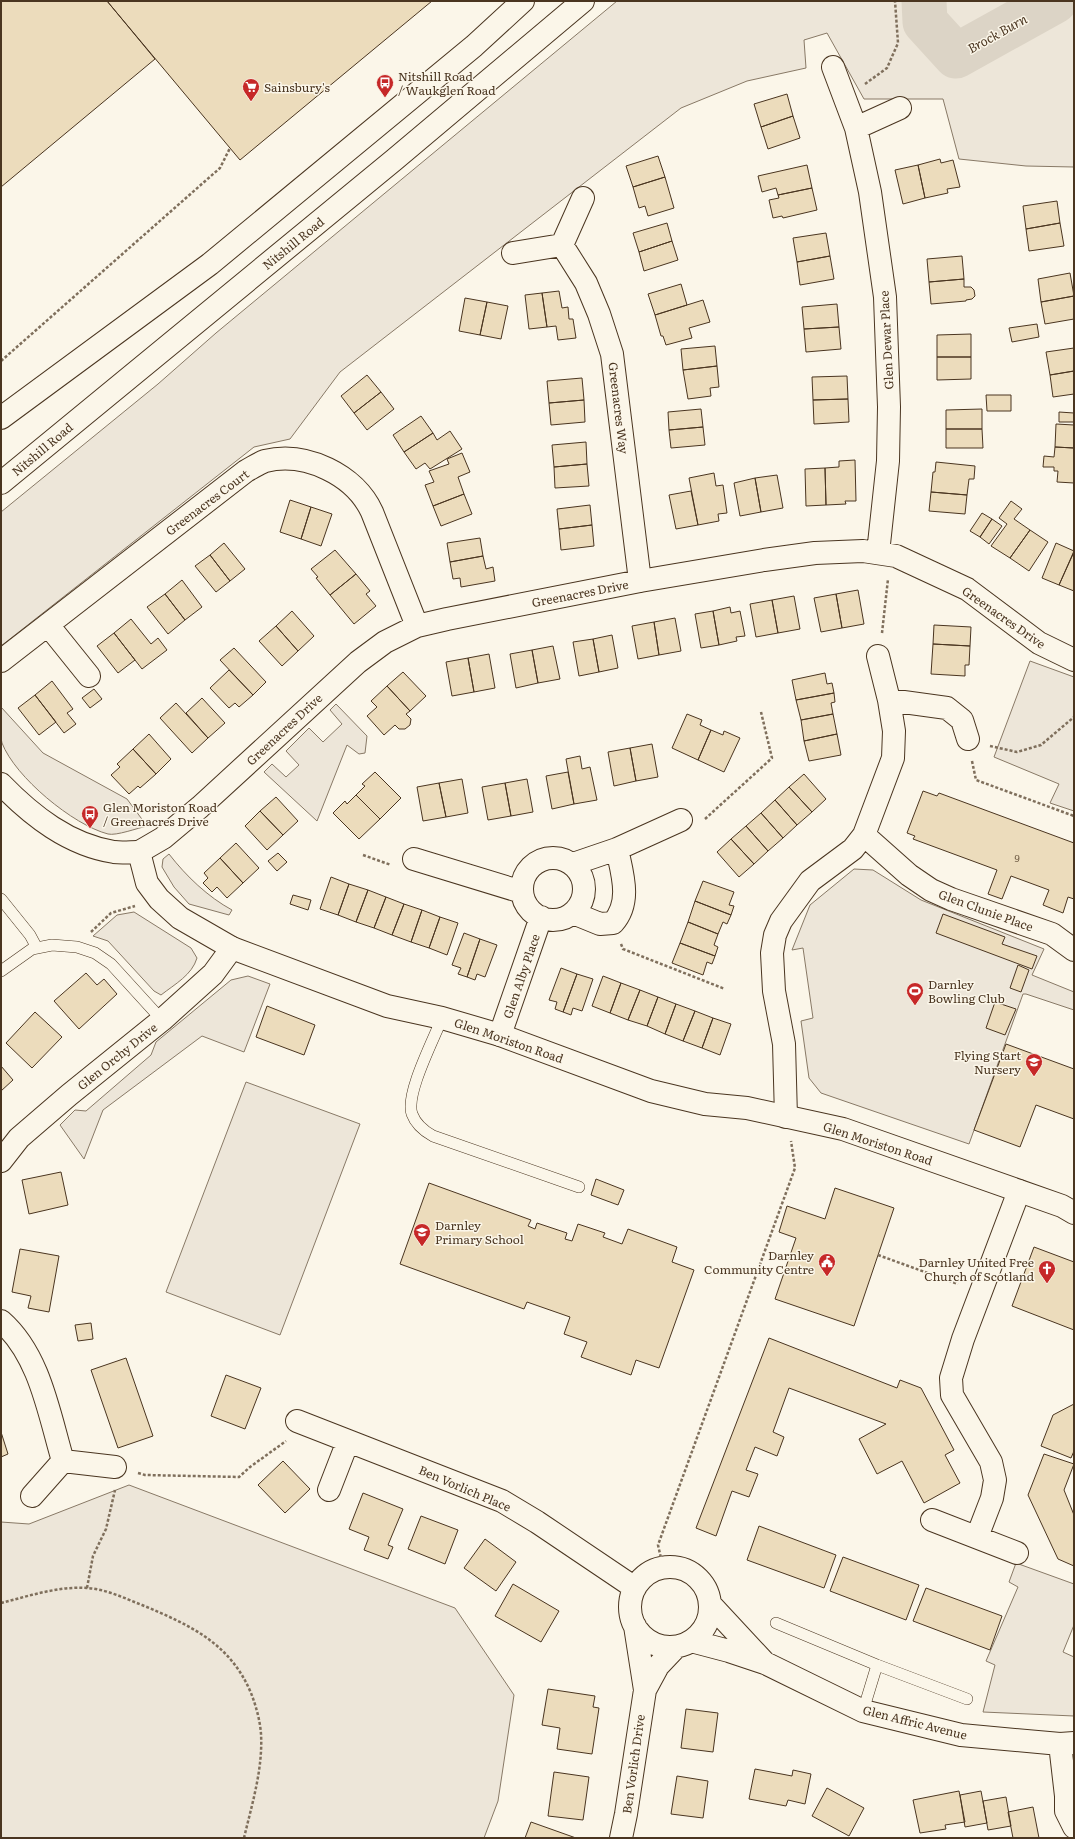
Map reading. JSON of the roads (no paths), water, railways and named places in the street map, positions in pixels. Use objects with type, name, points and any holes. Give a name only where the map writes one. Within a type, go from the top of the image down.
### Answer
[{"type":"street","points":[[1,418],[210,264],[474,46],[523,1]]},
{"type":"street","name":"Nitshill Road","points":[[1,483],[400,155],[583,1]]},
{"type":"street","name":"Glen Dewar Place","points":[[833,67],[856,128],[870,192],[885,297],[889,407],[884,554]]},
{"type":"street","points":[[856,128],[900,108]]},
{"type":"street","points":[[514,253],[562,245],[583,198]]},
{"type":"street","name":"Greenacres Way","points":[[562,245],[586,283],[600,314],[612,354],[640,581]]},
{"type":"street","name":"Greenacres Court","points":[[1,661],[246,471],[265,462],[283,459],[317,465],[335,472],[351,484],[362,496],[372,512],[417,626]]},
{"type":"street","name":"Greenacres Drive","points":[[139,852],[163,838],[200,807],[358,662],[385,642],[417,626],[640,581],[764,560],[815,553],[856,551],[884,554],[912,562],[967,589],[1038,643],[1074,660]]},
{"type":"street","points":[[48,625],[88,676]]},
{"type":"street","points":[[786,1117],[784,1044],[774,991],[772,954],[775,935],[781,921],[810,881],[853,849],[864,835],[893,758],[894,731],[889,700],[878,656]]},
{"type":"street","points":[[889,700],[947,708],[962,720],[968,739]]},
{"type":"street","points":[[1,784],[40,819],[68,838],[114,852],[139,852]]},
{"type":"street","points":[[573,864],[617,849],[681,820]]},
{"type":"street","name":"Glen Clunie Place","points":[[864,835],[909,875],[931,890],[951,899],[1052,934],[1074,950]]},
{"type":"street","points":[[414,859],[522,892],[522,883],[526,874],[538,861],[556,857],[565,859],[573,864],[580,872],[584,883],[584,894],[580,905],[573,913],[600,924],[613,923],[622,909],[625,891],[617,849]]},
{"type":"street","name":"Glen Moriston Road","points":[[139,852],[147,883],[158,899],[180,918],[232,948],[387,1006],[442,1018],[500,1035],[651,1092],[705,1104],[747,1108],[843,1129],[1062,1206],[1074,1213]]},
{"type":"street","name":"Glen Alby Place","points":[[522,892],[528,907],[541,918],[552,920],[563,918],[573,913]]},
{"type":"street","name":"Glen Alby Place","points":[[500,1035],[541,918]]},
{"type":"street","name":"Glen Orchy Drive","points":[[1,1161],[19,1138],[69,1095],[162,1020],[212,974],[232,948]]},
{"type":"street","points":[[977,1537],[992,1498],[994,1480],[991,1462],[952,1395],[951,1378],[1019,1191]]},
{"type":"street","points":[[1,1321],[17,1337],[28,1352],[36,1372],[63,1461]]},
{"type":"street","name":"Ben Vorlich Place","points":[[297,1421],[502,1501],[538,1522],[634,1588]]},
{"type":"street","points":[[329,1490],[348,1441]]},
{"type":"street","points":[[63,1461],[118,1468]]},
{"type":"street","points":[[32,1496],[63,1461]]},
{"type":"street","points":[[932,1520],[1017,1553]]},
{"type":"street","points":[[663,1567],[677,1567],[689,1571],[700,1580],[707,1591],[710,1604],[710,1615],[706,1625],[700,1634],[684,1644],[664,1647],[652,1643],[642,1636],[634,1626],[631,1617],[629,1607],[634,1588],[642,1578],[652,1571],[663,1567]]},
{"type":"street","name":"Glen Affric Avenue","points":[[710,1604],[765,1663]]},
{"type":"street","name":"Ben Vorlich Drive","points":[[621,1838],[645,1690],[634,1626]]},
{"type":"street","name":"Glen Affric Avenue","points":[[684,1644],[730,1651],[765,1663],[863,1711],[961,1735],[1067,1743]]},
{"type":"street","name":"Ben Vorlich Drive","points":[[645,1690],[658,1666],[684,1644]]},
{"type":"street","points":[[1067,1743],[1066,1811],[1074,1827]]},
{"type":"lane","points":[[1,899],[30,935],[37,948]]},
{"type":"lane","points":[[1,971],[32,949],[52,945],[77,947],[95,953],[111,964],[162,1020]]},
{"type":"lane","points":[[442,1018],[412,1091],[412,1114],[420,1129],[433,1136],[579,1187]]},
{"type":"lane","points":[[776,1623],[877,1665],[967,1699]]},
{"type":"lane","points":[[863,1711],[877,1665]]},
{"type":"waterway","name":"Brock Burn","points":[[924,1],[925,22],[956,56],[1055,1]]},
{"type":"place","name":"Nitshill Road / Waukglen Road","points":[[385,98]]},
{"type":"place","name":"Sainsbury's","points":[[251,102]]},
{"type":"place","name":"Glen Moriston Road / Greenacres Drive","points":[[90,829]]},
{"type":"place","name":"Darnley Bowling Club","points":[[915,1006]]},
{"type":"place","name":"Flying Start Nursery","points":[[1034,1077]]},
{"type":"place","name":"Darnley Primary School","points":[[422,1247]]},
{"type":"place","name":"Darnley Community Centre","points":[[827,1277]]},
{"type":"place","name":"Darnley United Free Church of Scotland","points":[[1047,1284]]}]
